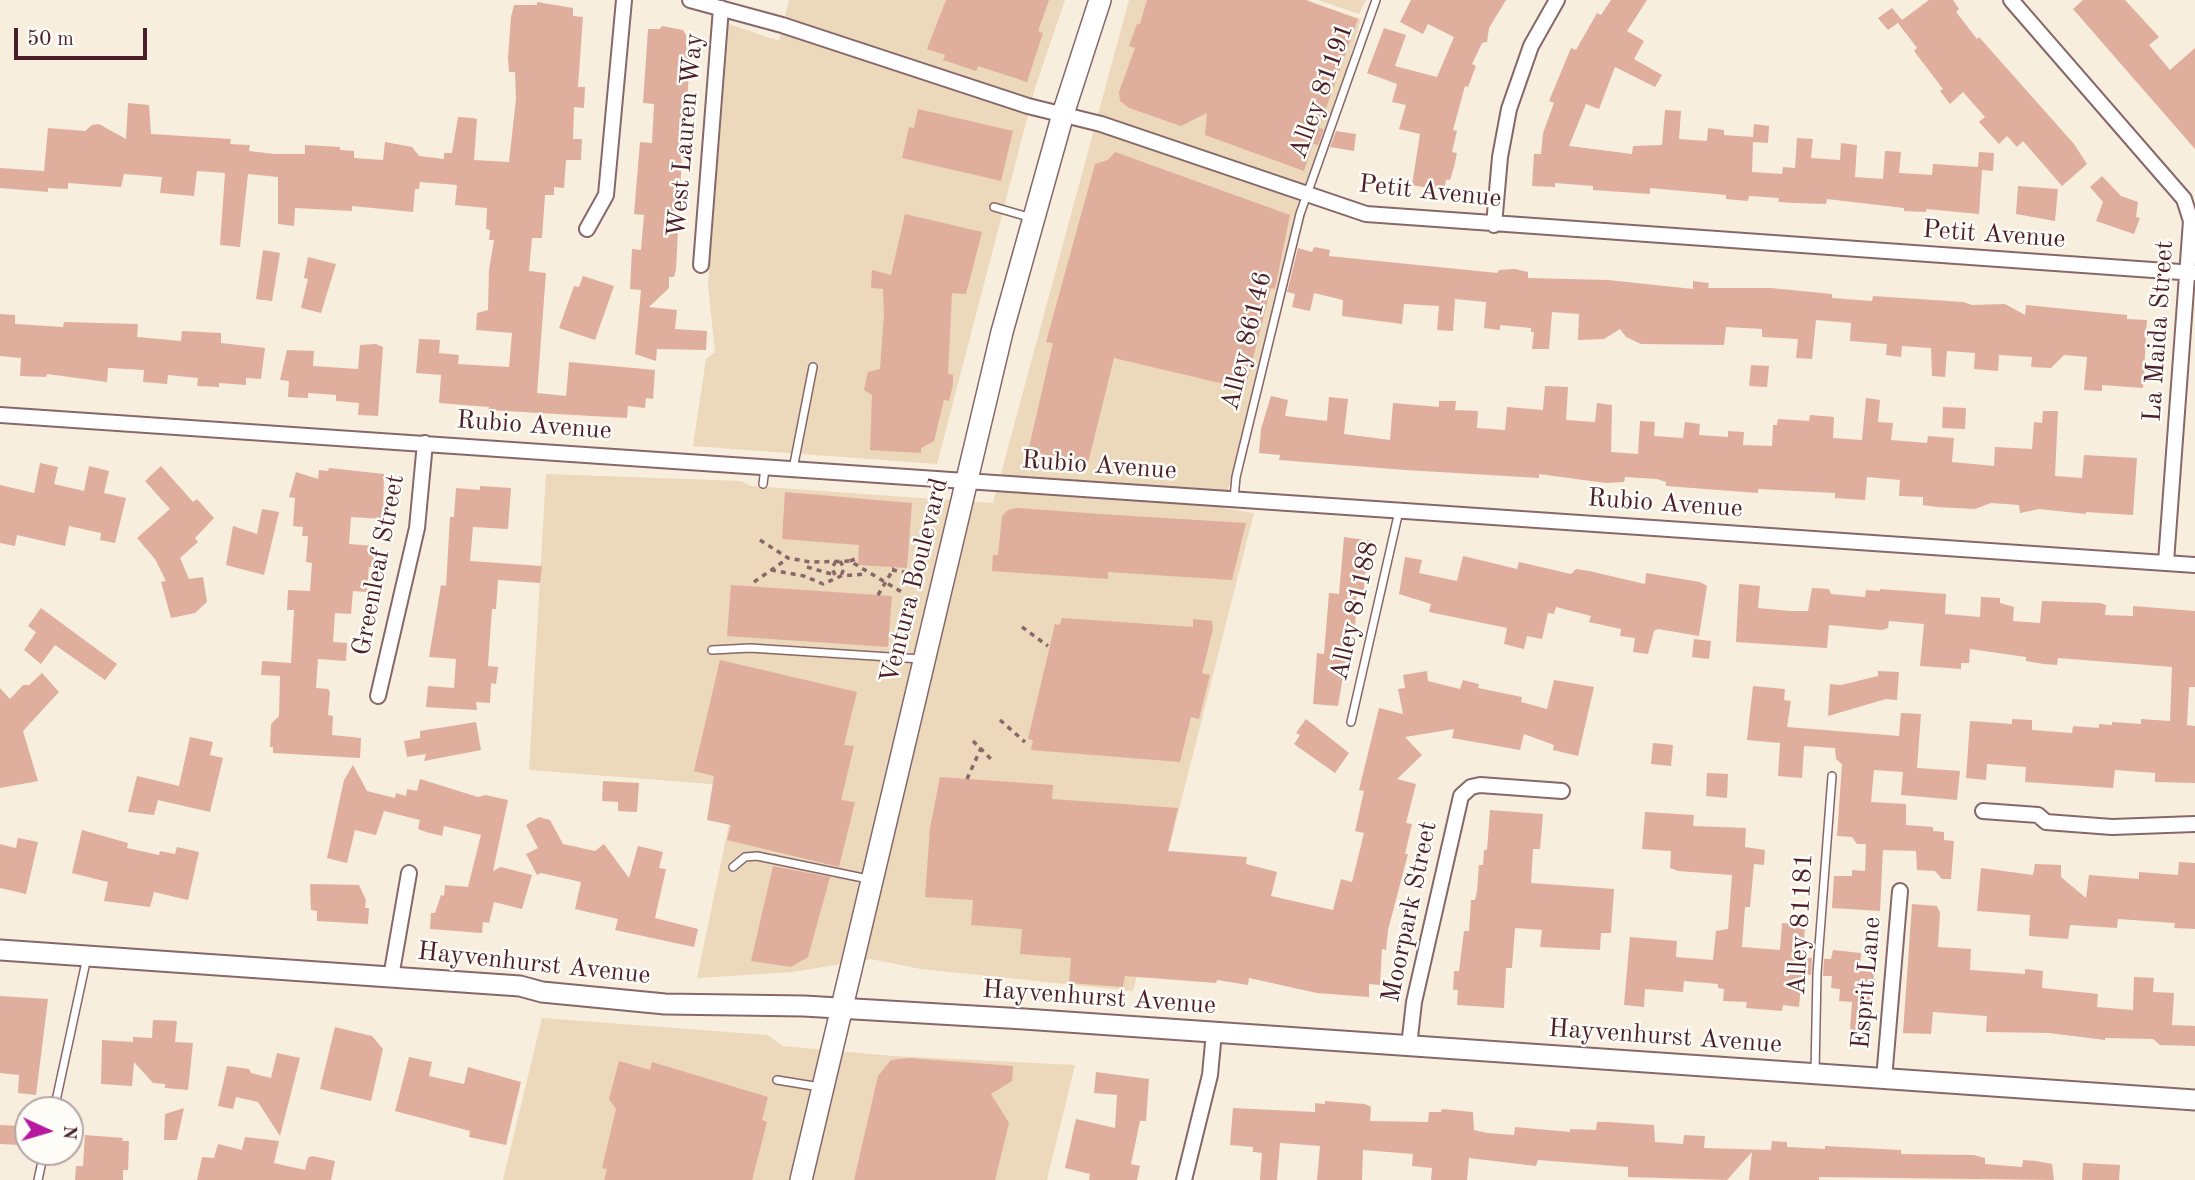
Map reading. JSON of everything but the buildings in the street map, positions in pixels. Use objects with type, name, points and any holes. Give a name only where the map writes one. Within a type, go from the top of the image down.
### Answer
[{"type":"main road","name":"Ventura Boulevard","points":[[801,1180],[844,1008],[1002,332],[1063,114],[1100,0]]},
{"type":"main road","name":"Hayvenhurst Avenue","points":[[0,950],[520,986],[542,992],[665,1004],[844,1008],[2195,1100]]},
{"type":"street","points":[[587,229],[606,195],[624,0]]},
{"type":"street","name":"Petit Avenue","points":[[690,0],[1101,124],[1366,214],[2192,273]]},
{"type":"street","points":[[1494,225],[1500,157],[1508,109],[1531,46],[1557,0]]},
{"type":"street","name":"La Maida Street","points":[[2011,0],[2184,199],[2191,221],[2192,273],[2166,562]]},
{"type":"street","name":"West Lauren Way","points":[[701,265],[721,8]]},
{"type":"street","name":"Rubio Avenue","points":[[0,415],[2195,565]]},
{"type":"street","name":"Greenleaf Street","points":[[378,696],[417,527],[425,443]]},
{"type":"street","name":"Moorpark Street","points":[[1409,1046],[1414,1002],[1458,805],[1464,791],[1480,785],[1562,791]]},
{"type":"street","points":[[1983,811],[2038,815],[2046,822],[2112,827],[2195,824]]},
{"type":"street","points":[[391,976],[409,873]]},
{"type":"street","name":"Esprit Lane","points":[[1884,1079],[1900,891]]},
{"type":"street","points":[[1184,1180],[1210,1076],[1214,1032]]},
{"type":"lane","name":"Alley 81191","points":[[1306,195],[1376,0]]},
{"type":"lane","name":"Alley 86146","points":[[1234,498],[1236,477],[1306,195]]},
{"type":"lane","points":[[994,207],[1033,218]]},
{"type":"lane","points":[[793,469],[813,367]]},
{"type":"lane","points":[[763,484],[765,467]]},
{"type":"lane","name":"Alley 81188","points":[[1351,722],[1400,510]]},
{"type":"lane","points":[[712,650],[750,648],[925,660]]},
{"type":"lane","name":"Alley 81181","points":[[1815,1074],[1817,973],[1832,776]]},
{"type":"lane","points":[[733,867],[746,857],[757,856],[873,880]]},
{"type":"lane","points":[[57,1096],[88,956]]},
{"type":"lane","points":[[777,1080],[824,1088]]},
{"type":"path","points":[[760,540],[788,558],[807,561],[850,561],[858,558]]},
{"type":"path","points":[[754,582],[788,558]]},
{"type":"path","points":[[804,576],[807,561]]},
{"type":"path","points":[[771,570],[804,576],[823,584],[838,576],[844,568],[838,561]]},
{"type":"path","points":[[838,561],[832,568],[838,576]]},
{"type":"path","points":[[850,561],[905,594]]},
{"type":"path","points":[[807,567],[838,576],[869,574]]},
{"type":"path","points":[[878,595],[893,569],[910,573]]},
{"type":"path","points":[[1022,627],[1048,646]]},
{"type":"path","points":[[1000,720],[1025,742]]},
{"type":"path","points":[[973,741],[991,759]]},
{"type":"path","points":[[967,779],[981,748]]},
{"type":"shaded area","points":[[789,0],[1065,0],[1035,88],[937,464],[693,446],[706,359],[715,352],[708,285],[729,24],[779,41]]},
{"type":"shaded area","points":[[1129,0],[1303,0],[1361,19],[1223,508],[1254,513],[1133,991],[921,969],[871,959],[793,972],[697,978],[737,786],[529,770],[546,474],[741,481],[751,486],[993,503]]},
{"type":"shaded area","points":[[1318,0],[1366,0],[1359,14]]},
{"type":"shaded area","points":[[542,1018],[768,1035],[782,1046],[893,1056],[1075,1065],[1047,1180],[503,1180]]}]
